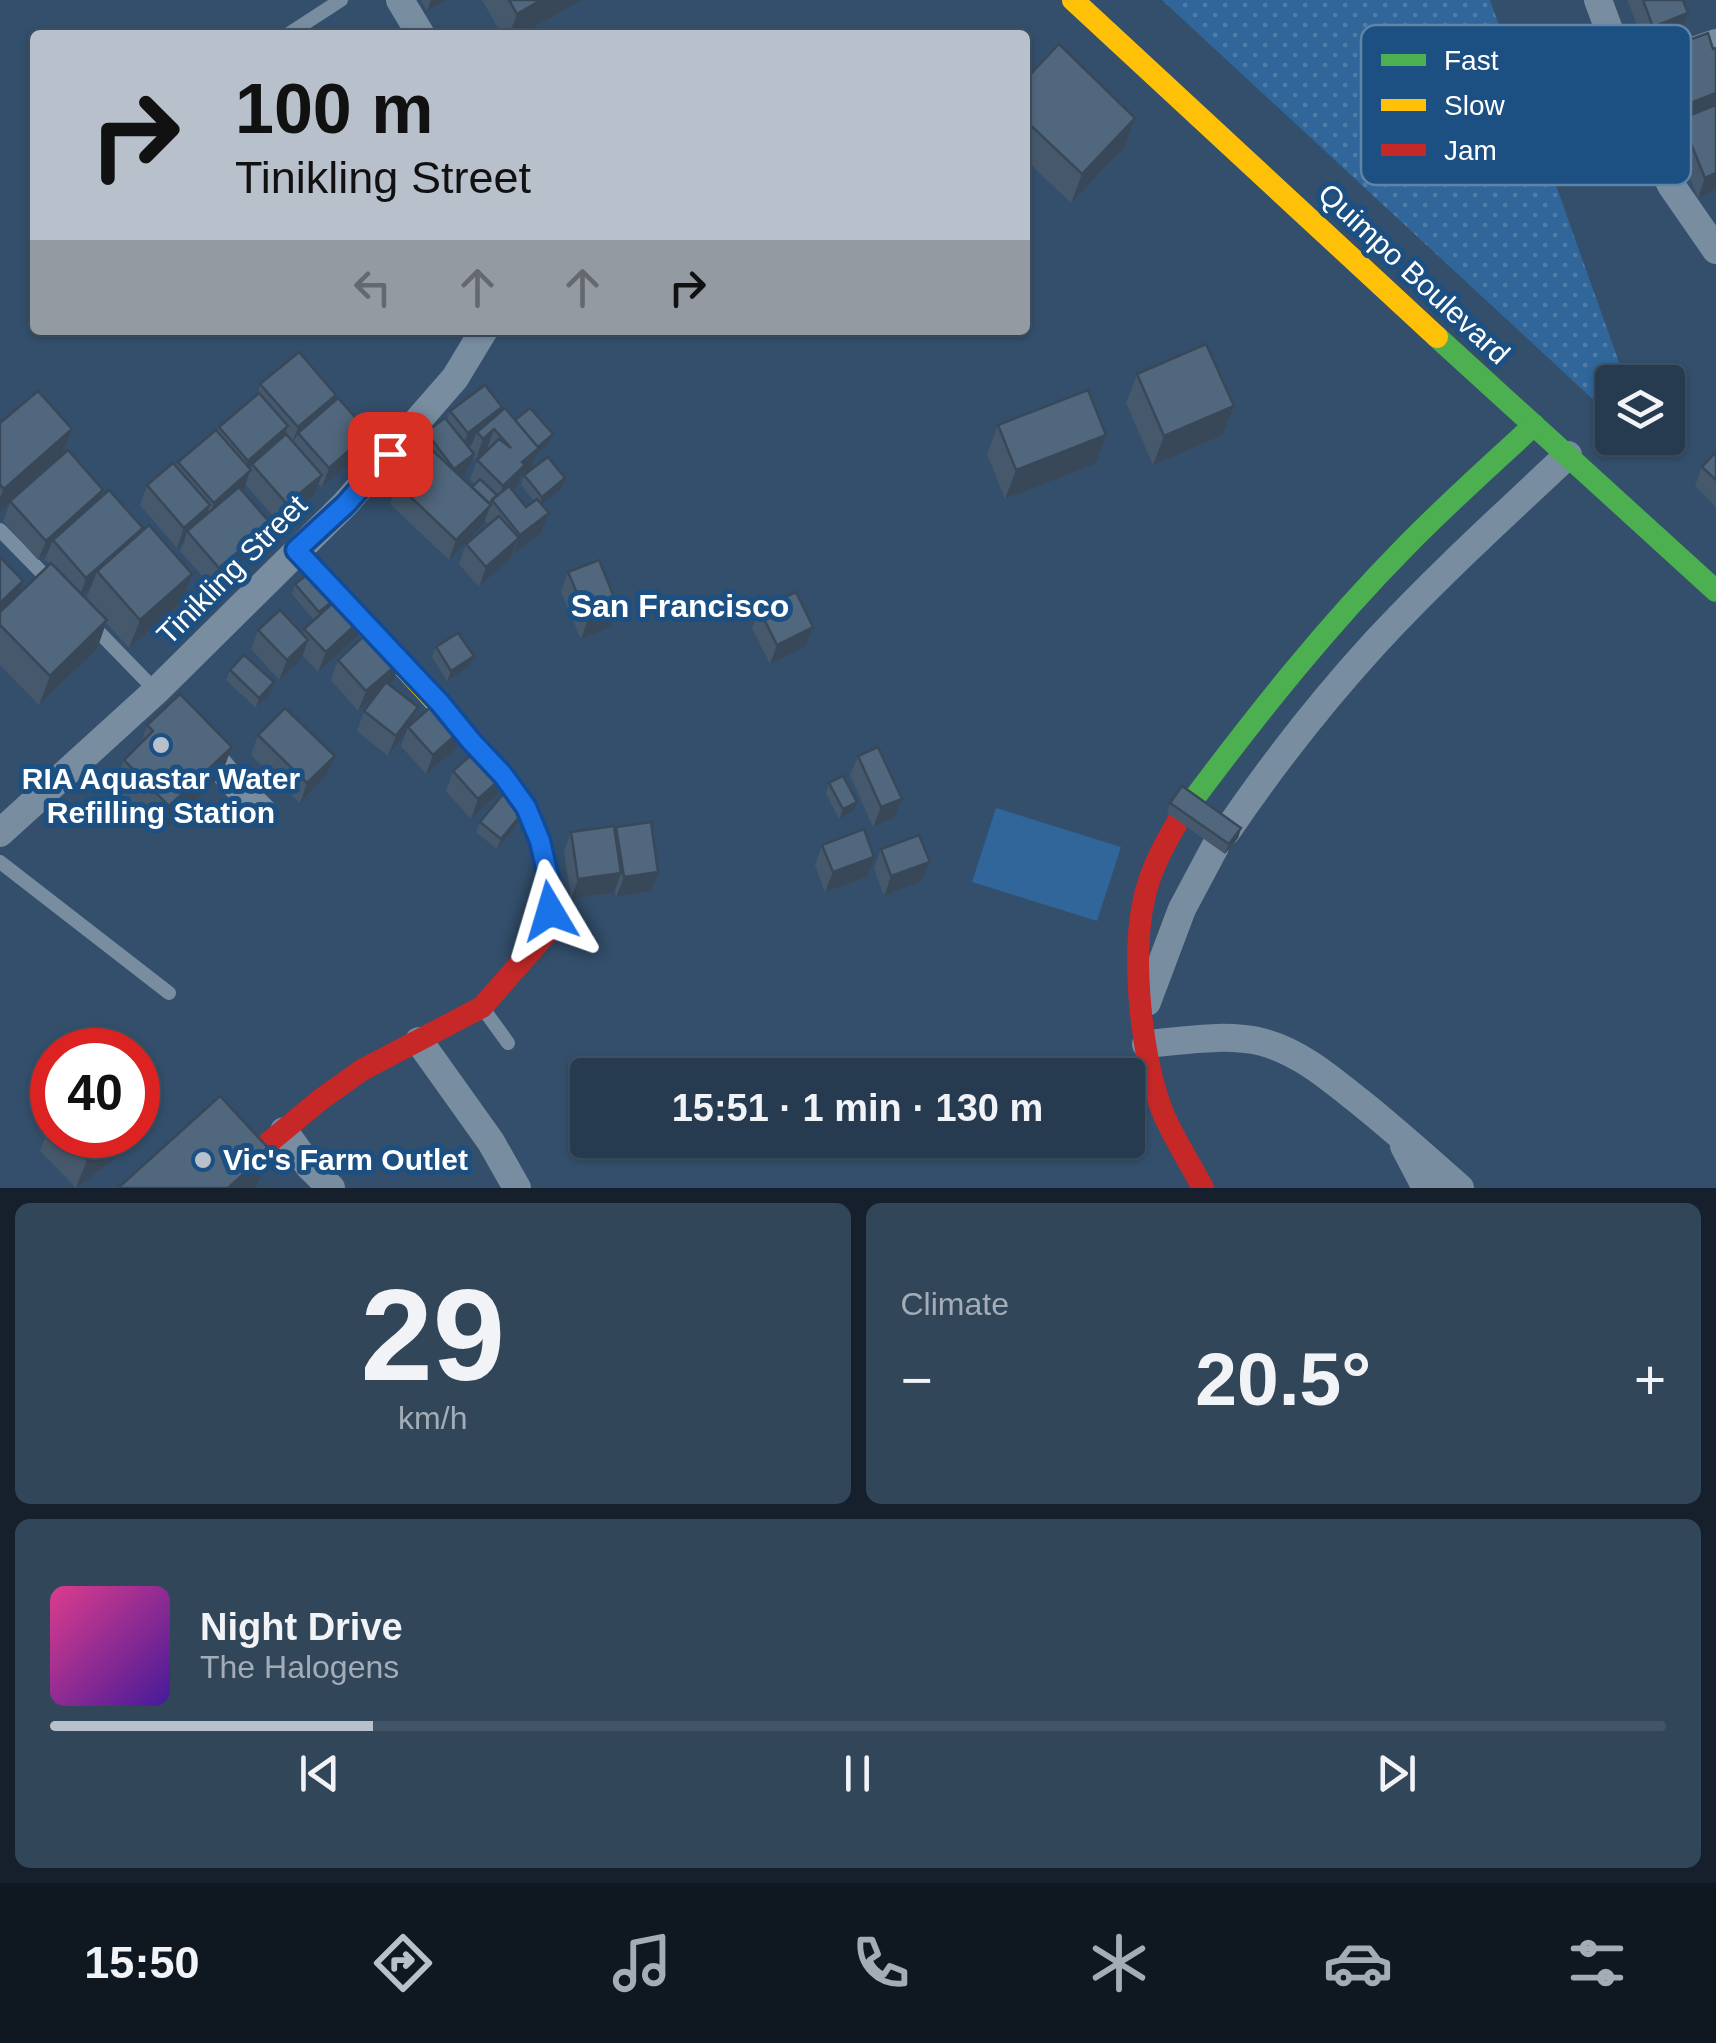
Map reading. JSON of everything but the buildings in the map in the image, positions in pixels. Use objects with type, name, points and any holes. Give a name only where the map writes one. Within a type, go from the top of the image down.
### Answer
[{"type":"street","points":[[400,0],[418,30]]},
{"type":"street","name":"Quimpo Boulevard","points":[[1073,0],[1716,590]]},
{"type":"street","points":[[1598,0],[1607,25]]},
{"type":"street","points":[[1691,52],[1716,43]]},
{"type":"street","points":[[1671,185],[1707,224],[1716,250]]},
{"type":"street","name":"Tinikling Street","points":[[0,832],[169,707],[296,550],[346,504],[456,378],[481,335]]},
{"type":"street","points":[[1202,1188],[1164,1114],[1150,1072],[1146,1044],[1140,926],[1144,901],[1162,850],[1184,812],[1280,687],[1392,560],[1534,425]]},
{"type":"street","points":[[1144,1013],[1182,910],[1221,839],[1313,714],[1437,579],[1568,455]]},
{"type":"street","points":[[255,1154],[362,1070],[482,1007],[546,934],[550,911],[550,885],[540,841],[526,807],[440,703],[296,550]]},
{"type":"street","points":[[169,707],[262,811]]},
{"type":"street","points":[[1218,766],[1254,792]]},
{"type":"street","points":[[1146,1044],[1232,1038],[1262,1042],[1293,1054],[1322,1071],[1460,1188]]},
{"type":"street","points":[[419,1041],[490,1142],[516,1188]]},
{"type":"street","points":[[284,1131],[331,1188]]},
{"type":"street","points":[[1397,1132],[1426,1188]]},
{"type":"lane","points":[[294,30],[341,0]]},
{"type":"lane","points":[[0,530],[65,597]]},
{"type":"lane","points":[[78,611],[169,707]]},
{"type":"lane","points":[[0,862],[168,992]]},
{"type":"lane","points":[[482,1007],[508,1043]]},
{"type":"shaded area","points":[[1162,0],[1490,0],[1499,25],[1361,25],[1361,184]]},
{"type":"shaded area","points":[[1362,185],[1556,185],[1620,365],[1595,365],[1595,401]]},
{"type":"shaded area","points":[[996,808],[1121,847],[1097,921],[972,882]]},
{"type":"traffic: fast","points":[[1437,337],[1716,591]]},
{"type":"traffic: fast","points":[[1190,804],[1348,607],[1422,530],[1534,425]]},
{"type":"traffic: slow","points":[[1073,0],[1437,337]]},
{"type":"traffic: slow","points":[[296,550],[518,796]]},
{"type":"traffic: jam","points":[[255,1154],[362,1070],[482,1007],[546,934],[549,885],[540,841],[518,796]]},
{"type":"traffic: jam","points":[[1178,821],[1154,868],[1144,899],[1138,978],[1155,1090],[1177,1142],[1203,1188]]},
{"type":"place","name":"RIA Aquastar Water Refilling Station","points":[[161,745]]},
{"type":"place","name":"Vic's Farm Outlet","points":[[203,1160]]},
{"type":"district","name":"San Francisco","points":[[680,606]]},
{"type":"route","points":[[390,454],[346,504],[296,550],[440,703],[526,807],[540,841],[550,885],[550,911]]}]
